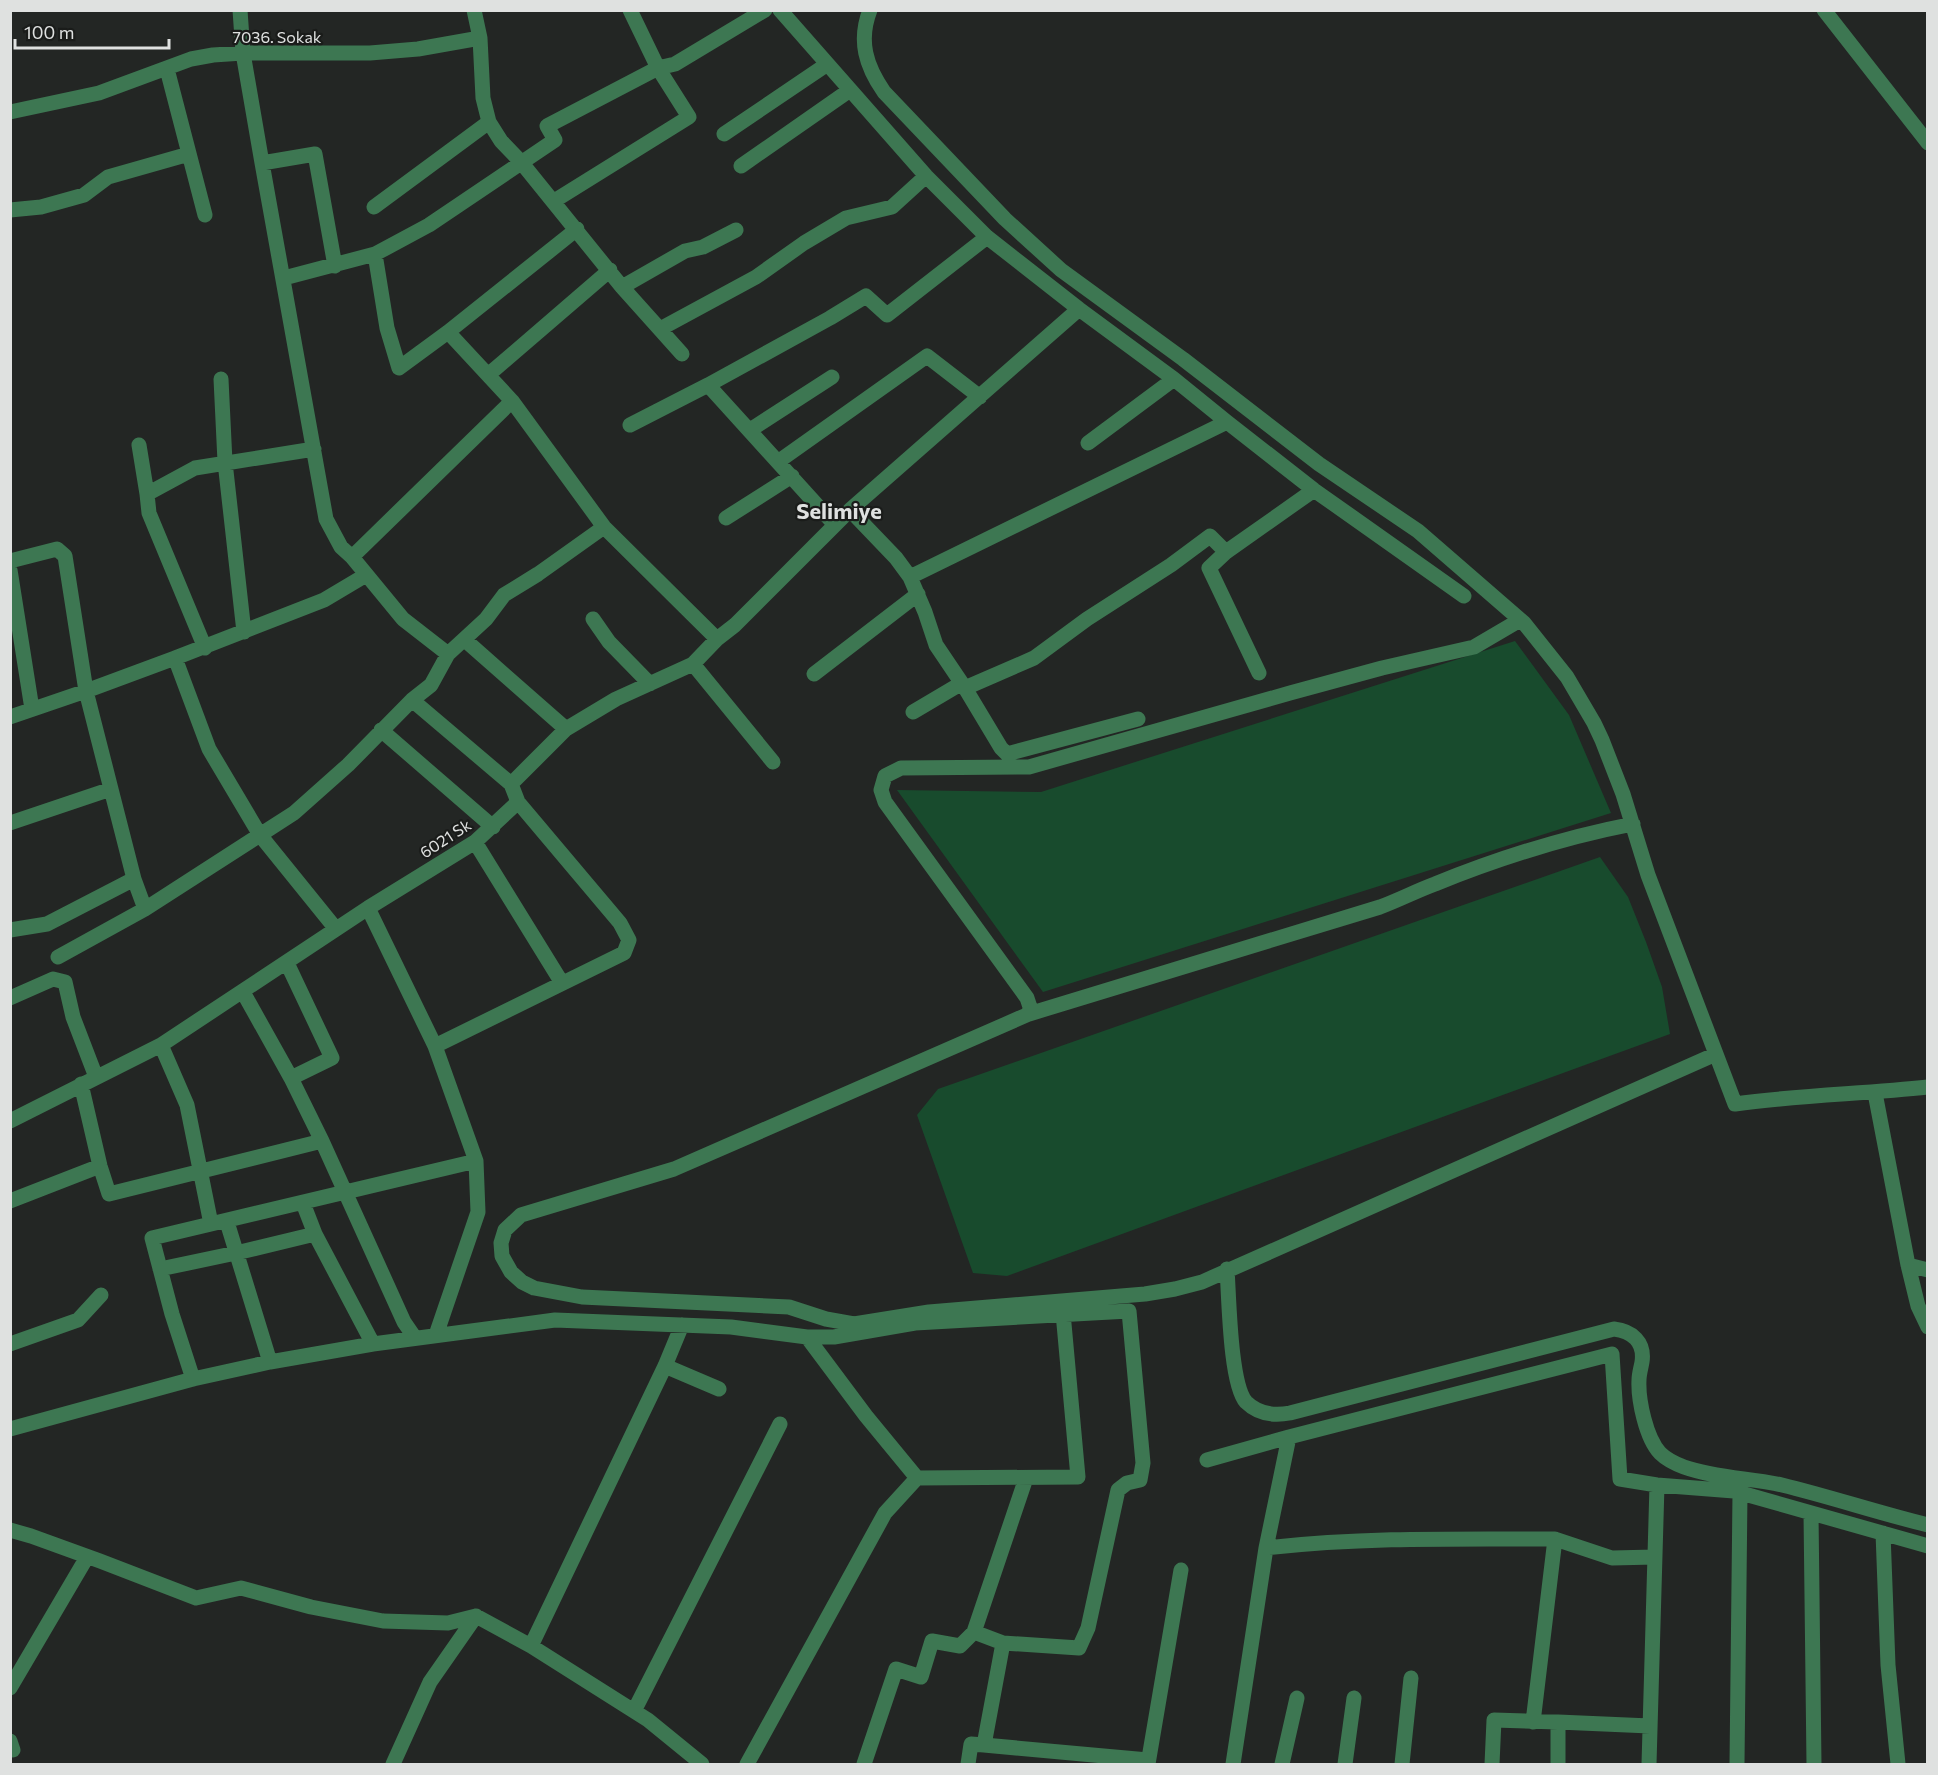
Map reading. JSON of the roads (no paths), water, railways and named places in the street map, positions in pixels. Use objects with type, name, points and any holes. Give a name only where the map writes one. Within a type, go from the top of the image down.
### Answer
[{"type":"street","points":[[240,10],[243,53],[326,519],[341,547],[352,556],[404,619],[448,654]]},
{"type":"street","points":[[474,10],[480,38],[483,98],[489,122],[501,141],[554,201],[622,287],[682,354]]},
{"type":"street","points":[[554,201],[689,117],[657,68],[630,10]]},
{"type":"street","points":[[284,278],[375,254],[429,225],[555,140],[547,126],[657,68],[675,64],[765,10]]},
{"type":"street","points":[[780,10],[926,176],[987,237],[1078,309],[1174,379],[1314,490],[1464,596]]},
{"type":"street","points":[[870,10],[864,31],[864,45],[868,66],[879,84],[1030,244],[1061,270],[1184,359],[1319,464],[1418,531],[1520,620],[1567,677],[1594,723],[1734,1104],[1780,1098],[1928,1088]]},
{"type":"street","points":[[1824,10],[1928,143]]},
{"type":"street","name":"7036. Sokak","points":[[10,112],[99,93],[191,59],[243,53],[370,53],[418,49],[480,38]]},
{"type":"street","points":[[724,134],[826,65]]},
{"type":"street","points":[[167,69],[205,214]]},
{"type":"street","points":[[741,166],[850,90]]},
{"type":"street","points":[[374,207],[489,122]]},
{"type":"street","points":[[262,163],[315,153],[335,266]]},
{"type":"street","points":[[10,210],[41,207],[84,195],[108,177],[189,154]]},
{"type":"street","points":[[660,329],[756,277],[804,243],[846,218],[892,207],[926,176]]},
{"type":"street","points":[[375,254],[387,328],[399,368],[577,229]]},
{"type":"street","points":[[622,287],[685,251],[703,248],[736,230]]},
{"type":"street","points":[[630,425],[708,385],[867,296],[887,315],[987,237]]},
{"type":"street","points":[[488,375],[610,270]]},
{"type":"street","points":[[511,784],[566,729],[616,699],[693,664],[850,510],[1078,309]]},
{"type":"street","points":[[448,332],[512,401],[604,527],[717,639]]},
{"type":"street","points":[[779,461],[927,356],[980,397]]},
{"type":"street","points":[[750,430],[832,377]]},
{"type":"street","points":[[221,379],[225,462],[244,632]]},
{"type":"street","points":[[1088,443],[1174,379]]},
{"type":"street","points":[[708,385],[835,525]]},
{"type":"street","points":[[352,556],[512,401]]},
{"type":"street","points":[[910,577],[1227,423]]},
{"type":"street","points":[[139,445],[149,513],[205,648]]},
{"type":"street","points":[[147,494],[195,468],[314,449]]},
{"type":"street","points":[[726,518],[792,477]]},
{"type":"street","points":[[1259,673],[1209,568],[1226,552],[1314,490]]},
{"type":"street","points":[[850,510],[896,558],[910,577],[936,645],[1007,754],[1138,719]]},
{"type":"street","points":[[58,957],[145,909],[294,813],[348,765],[412,700],[431,685],[448,654],[486,619],[504,595],[604,527]]},
{"type":"street","points":[[913,712],[963,685],[1034,658],[1087,619],[1171,565],[1210,536],[1226,552]]},
{"type":"street","points":[[10,561],[57,549],[65,556],[86,691],[134,879],[145,909]]},
{"type":"street","points":[[10,570],[32,709]]},
{"type":"street","points":[[10,717],[205,648],[324,600],[366,575]]},
{"type":"street","points":[[814,674],[918,594]]},
{"type":"street","points":[[593,619],[609,642],[650,684]]},
{"type":"street","points":[[1029,1014],[1030,1007],[1027,998],[885,802],[881,790],[885,776],[901,768],[1029,767],[1309,687],[1474,647],[1520,620]]},
{"type":"street","points":[[465,640],[566,729]]},
{"type":"street","points":[[175,658],[209,748],[260,835],[336,929]]},
{"type":"street","points":[[693,664],[773,762]]},
{"type":"street","points":[[412,700],[511,784],[518,802],[620,923],[629,940],[624,952],[435,1046]]},
{"type":"street","points":[[381,730],[493,827]]},
{"type":"street","points":[[10,823],[111,789]]},
{"type":"street","name":"6021 Sk","points":[[10,1121],[161,1045],[368,908],[475,842],[518,802]]},
{"type":"street","points":[[1633,824],[1532,849],[1444,880],[1380,907],[1029,1014],[674,1169],[521,1215],[505,1230],[501,1243],[502,1256],[511,1272],[522,1282],[534,1288],[582,1297],[789,1307],[826,1319],[854,1324],[929,1312],[1145,1294],[1189,1286],[1716,1054]]},
{"type":"street","points":[[475,842],[562,983]]},
{"type":"street","points":[[10,930],[47,924],[134,879]]},
{"type":"street","points":[[368,908],[435,1046],[476,1161],[478,1212],[436,1335]]},
{"type":"street","points":[[287,963],[332,1058],[291,1078]]},
{"type":"street","points":[[10,998],[53,979],[64,982],[73,1017],[96,1077]]},
{"type":"street","points":[[243,992],[291,1078],[404,1322],[415,1338]]},
{"type":"street","points":[[161,1045],[187,1105],[211,1224]]},
{"type":"street","points":[[81,1084],[100,1166],[109,1194],[322,1141]]},
{"type":"street","points":[[1875,1093],[1908,1265],[1918,1306],[1928,1327]]},
{"type":"street","points":[[193,1379],[152,1238],[476,1161]]},
{"type":"street","points":[[10,1201],[100,1166]]},
{"type":"street","points":[[303,1203],[315,1234],[373,1344]]},
{"type":"street","points":[[227,1221],[270,1362]]},
{"type":"street","points":[[160,1269],[315,1234]]},
{"type":"street","points":[[1908,1265],[1928,1270]]},
{"type":"street","points":[[1227,1269],[1232,1338],[1239,1390],[1246,1402],[1262,1412],[1276,1415],[1290,1413],[1614,1329],[1624,1330],[1632,1334],[1640,1343],[1643,1360],[1639,1380],[1646,1424],[1660,1453],[1671,1461],[1702,1471],[1781,1485],[1928,1525]]},
{"type":"street","points":[[10,1344],[78,1320],[101,1296]]},
{"type":"street","points":[[10,1429],[193,1379],[270,1362],[373,1344],[555,1320],[763,1330],[807,1337],[850,1336],[915,1323],[1129,1311],[1143,1463],[1140,1480],[1127,1483],[1118,1490],[1088,1628],[1079,1648],[1003,1643],[974,1632]]},
{"type":"street","points":[[747,1764],[885,1513],[917,1478],[1078,1477],[1063,1313]]},
{"type":"street","points":[[531,1646],[665,1366],[682,1325]]},
{"type":"street","points":[[807,1337],[866,1416],[917,1478]]},
{"type":"street","points":[[1207,1460],[1612,1354],[1620,1479],[1740,1493],[1928,1546]]},
{"type":"street","points":[[665,1366],[719,1389]]},
{"type":"street","points":[[634,1711],[780,1424]]},
{"type":"street","points":[[1233,1764],[1266,1548],[1289,1437]]},
{"type":"street","points":[[864,1764],[896,1669],[921,1677],[932,1641],[960,1646],[974,1632],[1026,1478]]},
{"type":"street","points":[[1649,1764],[1657,1485]]},
{"type":"street","points":[[1737,1764],[1740,1493]]},
{"type":"street","points":[[1811,1513],[1814,1764]]},
{"type":"street","points":[[10,1530],[196,1598],[241,1588],[311,1607],[383,1621],[448,1623],[476,1616],[531,1646],[634,1711],[702,1764]]},
{"type":"street","points":[[1883,1533],[1888,1665],[1898,1764]]},
{"type":"street","points":[[1266,1548],[1304,1544],[1441,1539],[1555,1539],[1612,1557],[1655,1557]]},
{"type":"street","points":[[1533,1722],[1555,1539]]},
{"type":"street","points":[[10,1688],[87,1557]]},
{"type":"street","points":[[968,1764],[971,1744],[1148,1762],[1180,1570]]},
{"type":"street","points":[[393,1764],[430,1683],[476,1616]]},
{"type":"street","points":[[984,1745],[1003,1643]]},
{"type":"street","points":[[1402,1764],[1411,1678]]},
{"type":"street","points":[[1282,1764],[1297,1698]]},
{"type":"street","points":[[1345,1764],[1354,1698]]},
{"type":"street","points":[[1492,1764],[1494,1720],[1650,1726]]},
{"type":"street","points":[[1558,1722],[1558,1764]]},
{"type":"district","name":"Selimiye","points":[[839,510]]}]
